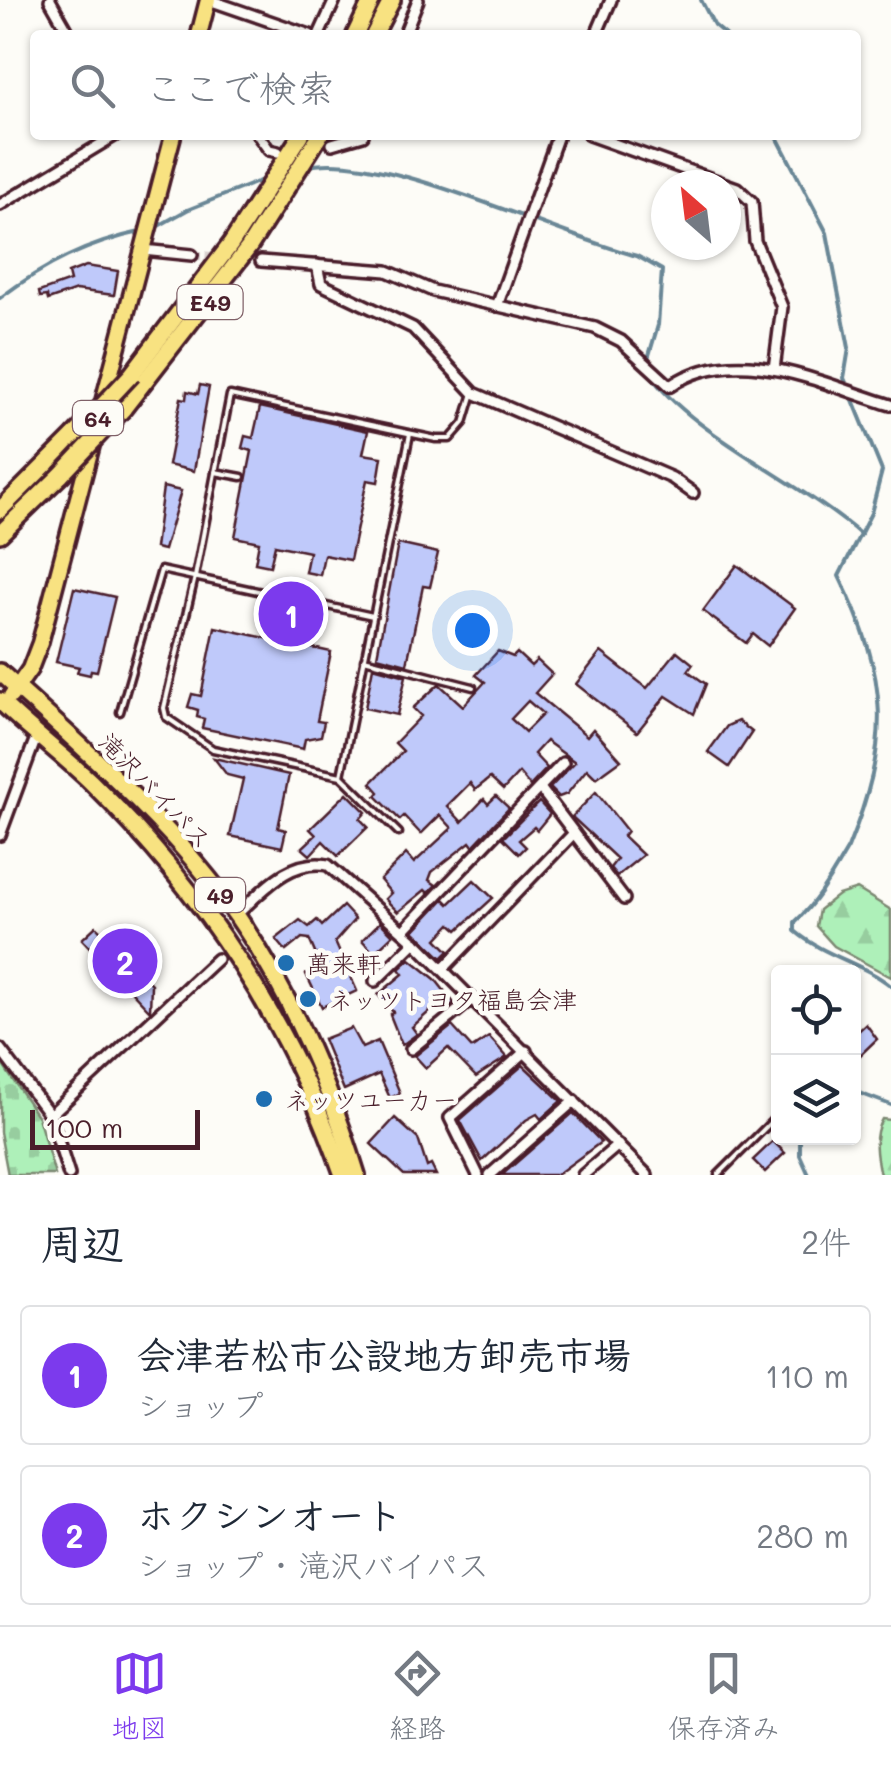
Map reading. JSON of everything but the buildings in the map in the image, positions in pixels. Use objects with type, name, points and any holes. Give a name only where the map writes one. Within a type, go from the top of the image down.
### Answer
[{"type":"highway","points":[[357,30],[372,0]]},
{"type":"highway","points":[[377,30],[392,0]]},
{"type":"highway","name":"E49","points":[[0,510],[132,374],[268,190],[284,153],[296,140]]},
{"type":"highway","name":"E49","points":[[0,534],[123,409],[197,320],[311,152],[325,140]]},
{"type":"highway","name":"滝沢バイパス","points":[[0,672],[9,695],[161,855],[237,953],[298,1058],[343,1175]]},
{"type":"highway","name":"滝沢バイパス","points":[[9,695],[168,833],[236,915],[306,1036],[357,1175]]},
{"type":"main road","points":[[200,30],[208,0]]},
{"type":"main road","name":"64","points":[[9,695],[40,643],[172,140]]},
{"type":"street","points":[[50,0],[67,30]]},
{"type":"street","points":[[208,0],[295,30]]},
{"type":"street","points":[[321,30],[335,0]]},
{"type":"street","points":[[406,30],[418,0]]},
{"type":"street","points":[[598,30],[611,0]]},
{"type":"street","points":[[0,205],[108,140]]},
{"type":"street","points":[[262,140],[270,150],[284,153]]},
{"type":"street","points":[[497,306],[556,140]]},
{"type":"street","points":[[603,140],[738,188],[752,202],[755,241],[782,306],[774,369]]},
{"type":"street","points":[[143,250],[192,255]]},
{"type":"street","points":[[261,260],[387,272],[432,291],[595,328],[620,340],[670,386],[725,366],[743,364],[774,369],[891,405]]},
{"type":"street","points":[[316,265],[321,284],[413,328],[474,393],[672,478],[694,493]]},
{"type":"street","points":[[0,835],[34,743]]},
{"type":"street","points":[[403,930],[563,763]]},
{"type":"street","points":[[540,788],[624,900]]},
{"type":"street","points":[[442,970],[574,834]]},
{"type":"street","points":[[236,915],[285,872],[318,864],[328,866],[403,930],[647,1175]]},
{"type":"street","points":[[375,981],[415,942]]},
{"type":"street","points":[[50,1116],[216,960]]},
{"type":"street","points":[[411,1049],[472,999]]},
{"type":"street","points":[[0,1049],[50,1116],[69,1175]]},
{"type":"street","points":[[478,1175],[450,1118],[526,1052]]},
{"type":"street","points":[[490,1175],[574,1101]]},
{"type":"street","points":[[584,1175],[618,1145]]},
{"type":"lane","points":[[398,832],[341,776],[213,749],[166,717],[230,395],[450,439],[464,422],[474,393]]},
{"type":"lane","points":[[341,776],[410,434]]},
{"type":"lane","points":[[215,472],[242,478]]},
{"type":"lane","points":[[120,712],[161,570],[372,616]]},
{"type":"lane","points":[[364,659],[474,687]]},
{"type":"lane","points":[[718,1175],[771,1122]]},
{"type":"green space","points":[[857,889],[891,910],[891,977],[834,946],[816,926],[819,910],[838,895]]},
{"type":"green space","points":[[0,1061],[38,1117],[55,1175],[8,1175],[0,1132]]},
{"type":"green space","points":[[882,1119],[891,1120],[891,1175],[880,1175],[877,1161],[876,1139]]},
{"type":"waterway","points":[[701,0],[720,30]]},
{"type":"waterway","points":[[779,140],[827,233],[849,348],[844,378],[848,387]]},
{"type":"waterway","points":[[305,167],[336,164],[420,181],[637,256],[662,270],[658,325],[647,362]]},
{"type":"waterway","points":[[153,229],[187,210],[267,178]]},
{"type":"waterway","points":[[0,298],[68,256],[144,231]]},
{"type":"waterway","points":[[648,371],[689,415],[861,535]]},
{"type":"waterway","points":[[851,395],[882,471],[871,513],[839,576],[856,613],[876,679],[877,743],[872,775],[848,848],[818,896],[795,922],[795,931],[891,986]]},
{"type":"waterway","points":[[861,1094],[891,1105]]},
{"type":"waterway","points":[[800,1145],[809,1175]]},
{"type":"tunnel","points":[[192,255],[220,257]]},
{"type":"place","name":"会津若松市公設地方卸売市場","points":[[291,614]]},
{"type":"place","name":"ホクシンオート","points":[[125,961]]},
{"type":"place","name":"萬来軒","points":[[286,963]]},
{"type":"place","name":"ネッツトヨタ福島会津","points":[[308,999]]},
{"type":"place","name":"ネッツユーカー","points":[[264,1099]]}]
